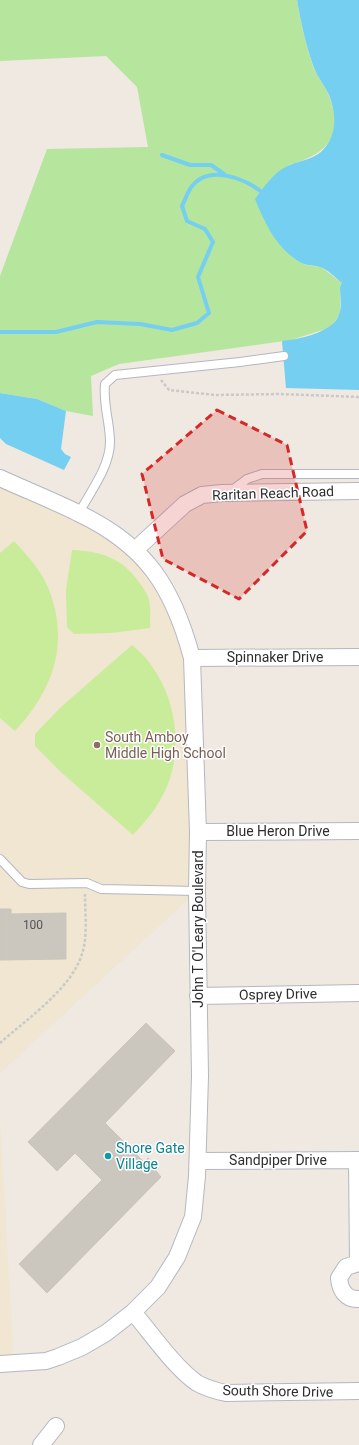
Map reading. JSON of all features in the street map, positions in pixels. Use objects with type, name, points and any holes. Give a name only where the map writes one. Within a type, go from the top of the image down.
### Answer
[{"type":"street","name":"John T O'Leary Boulevard","points":[[0,478],[79,513],[106,528],[135,550],[159,578],[173,601],[185,631],[192,658],[198,832],[197,891],[200,1076],[198,1161],[195,1207],[178,1257],[158,1287],[133,1312],[106,1333],[82,1347],[46,1361],[0,1364]]},
{"type":"street","name":"Raritan Reach Road","points":[[135,550],[185,504],[202,495],[229,493],[359,491]]},
{"type":"street","name":"Spinnaker Drive","points":[[192,658],[359,657]]},
{"type":"street","name":"Blue Heron Drive","points":[[198,832],[359,831]]},
{"type":"street","name":"Osprey Drive","points":[[198,996],[359,993]]},
{"type":"street","name":"Sandpiper Drive","points":[[198,1161],[358,1160]]},
{"type":"street","points":[[358,1160],[358,1263],[346,1267],[339,1278],[342,1292],[348,1297],[359,1299]]},
{"type":"street","name":"South Shore Drive","points":[[133,1312],[183,1371],[198,1383],[210,1389],[226,1393],[359,1392]]},
{"type":"street","points":[[41,1445],[56,1426]]},
{"type":"lane","points":[[79,513],[105,464],[110,443],[104,401],[105,384],[115,375],[284,356]]},
{"type":"lane","points":[[229,493],[247,479],[262,474],[359,474]]},
{"type":"lane","points":[[0,859],[22,882],[30,884],[85,883],[101,889],[197,891]]},
{"type":"path","points":[[153,371],[169,390],[215,395],[280,394],[359,397]]},
{"type":"path","points":[[0,1043],[47,1002],[73,974],[82,955],[86,937],[85,883]]},
{"type":"highlighted area","points":[[217,410],[287,445],[307,531],[239,599],[163,559],[142,474]]},
{"type":"shaded area","name":"South Amboy Middle High School","points":[[0,478],[135,550],[185,631],[197,891],[0,1073]]},
{"type":"shaded area","points":[[0,1120],[14,1363],[0,1364]]},
{"type":"green space","points":[[0,0],[297,0],[311,61],[329,96],[335,123],[329,142],[322,149],[302,161],[289,165],[264,220],[277,241],[294,258],[306,265],[321,267],[342,283],[340,287],[340,315],[329,328],[291,340],[119,364],[91,376],[93,416],[66,411],[37,399],[0,393],[0,276],[47,149],[148,147],[137,87],[106,56],[0,61]]},
{"type":"green space","points":[[14,541],[28,556],[44,579],[54,606],[58,626],[58,645],[55,663],[49,681],[29,715],[15,731],[0,718],[0,553]]},
{"type":"green space","points":[[72,550],[92,552],[110,557],[132,573],[146,593],[150,603],[150,628],[111,633],[74,634],[67,627],[66,590]]},
{"type":"green space","points":[[132,645],[149,662],[160,679],[167,694],[172,710],[176,744],[174,761],[164,793],[150,815],[133,835],[62,773],[35,746],[35,734],[61,707]]},
{"type":"water","points":[[297,0],[359,0],[359,390],[286,388],[282,341],[306,337],[322,331],[330,326],[340,312],[340,287],[342,283],[323,268],[304,264],[287,252],[280,245],[268,227],[255,199],[270,179],[279,171],[321,152],[330,140],[333,133],[334,118],[332,103],[311,60]]},
{"type":"water","points":[[0,393],[37,399],[66,411],[61,449],[65,454],[71,457],[64,470],[6,444],[0,438]]},
{"type":"building","points":[[0,909],[11,909],[11,914],[66,913],[66,959],[0,960]]},
{"type":"building","name":"Shore Gate Village","points":[[146,1023],[175,1051],[105,1123],[144,1162],[148,1158],[159,1168],[156,1171],[161,1177],[47,1293],[19,1264],[102,1180],[75,1153],[57,1171],[28,1142]]},
{"type":"waterway","points":[[162,155],[190,165],[211,165],[224,174]]},
{"type":"waterway","points":[[0,332],[56,332],[97,322],[140,324],[172,330],[197,323],[209,313],[198,277],[213,242],[205,229],[187,221],[182,206],[190,189],[197,181],[216,175],[237,179],[247,183],[264,194]]},
{"type":"place","name":"South Amboy Middle High School","points":[[97,745]]},
{"type":"place","name":"Shore Gate Village","points":[[108,1156]]}]
